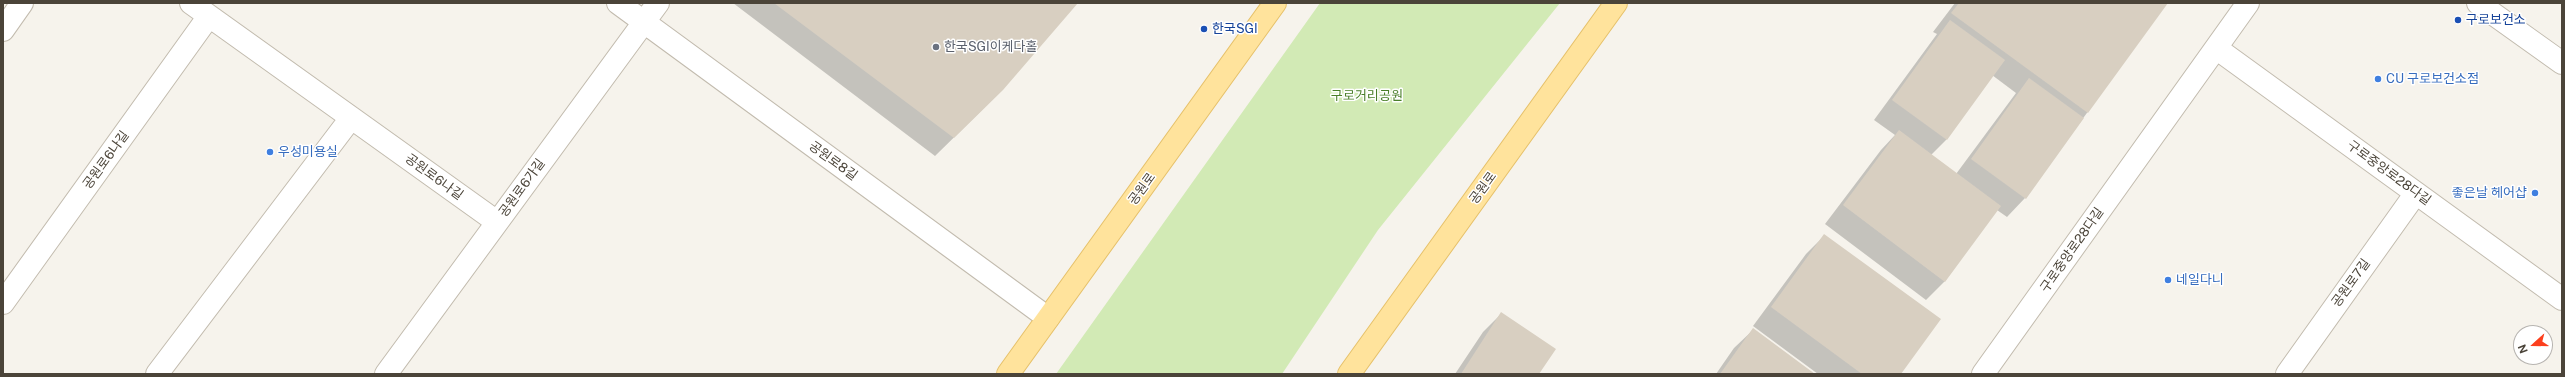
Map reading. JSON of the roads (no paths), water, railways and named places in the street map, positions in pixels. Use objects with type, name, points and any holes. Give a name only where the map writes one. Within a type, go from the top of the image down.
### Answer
[{"type":"main road","name":"공원로","points":[[1008,374],[1275,3]]},
{"type":"main road","name":"공원로","points":[[1349,374],[1616,3]]},
{"type":"street","points":[[3,30],[22,3]]},
{"type":"street","name":"공원로6나길","points":[[191,3],[498,222]]},
{"type":"street","name":"공원로8길","points":[[618,3],[1048,318]]},
{"type":"street","name":"공원로6가길","points":[[386,374],[658,3]]},
{"type":"street","name":"구로중앙로28다길","points":[[1983,374],[2248,3]]},
{"type":"street","points":[[2478,3],[2562,63]]},
{"type":"street","name":"공원로6나길","points":[[3,303],[209,16]]},
{"type":"street","name":"구로중앙로28다길","points":[[2216,48],[2562,299]]},
{"type":"street","points":[[157,374],[352,118]]},
{"type":"street","name":"공원로7길","points":[[2287,374],[2416,192]]},
{"type":"place","name":"구로보건소","points":[[2458,20]]},
{"type":"place","name":"한국SGI","points":[[1204,29]]},
{"type":"place","name":"한국SGI이케다홀","points":[[936,47]]},
{"type":"place","name":"CU 구로보건소점","points":[[2378,79]]},
{"type":"place","name":"우성미용실","points":[[270,152]]},
{"type":"place","name":"좋은날 헤어샵","points":[[2535,193]]},
{"type":"place","name":"네일다니","points":[[2168,280]]},
{"type":"park label","name":"구로거리공원","points":[[1367,96]]}]
